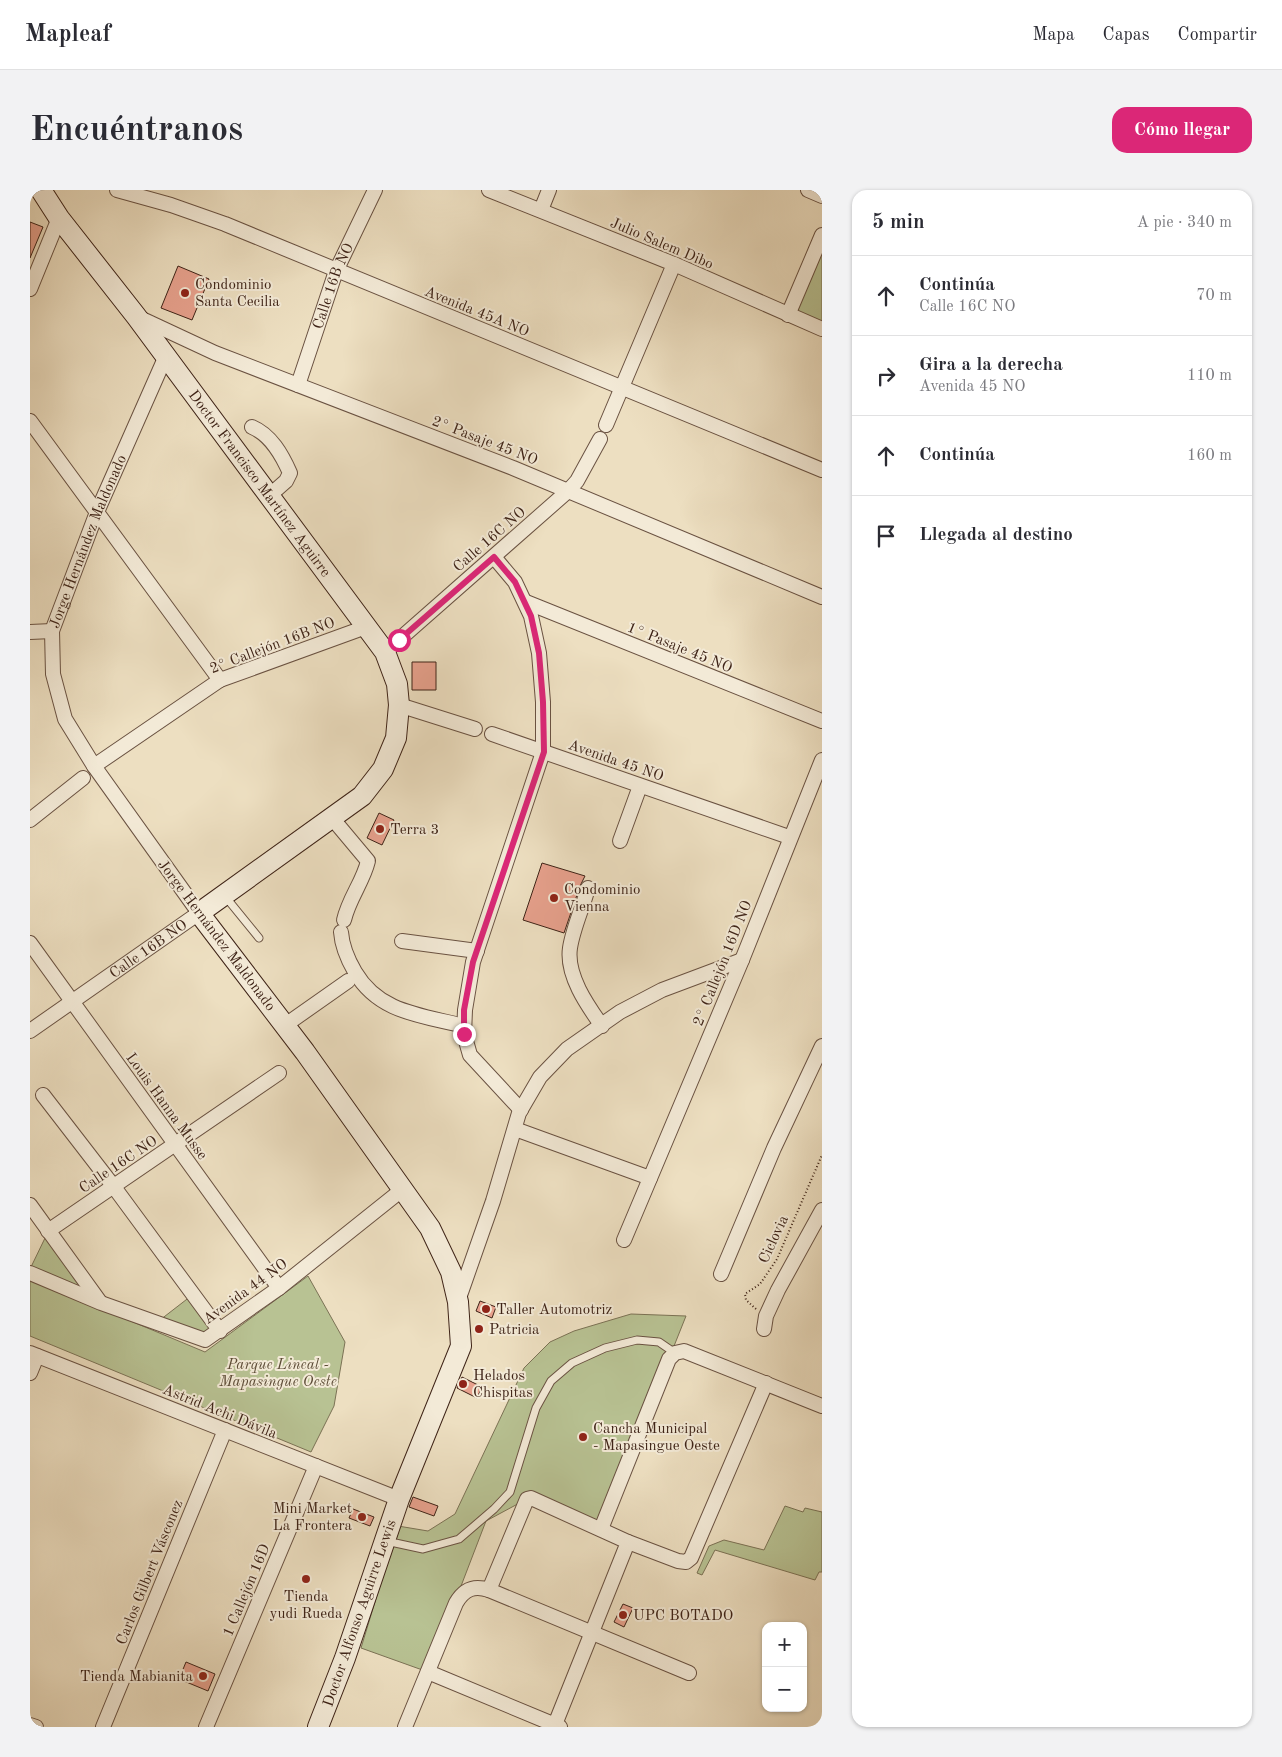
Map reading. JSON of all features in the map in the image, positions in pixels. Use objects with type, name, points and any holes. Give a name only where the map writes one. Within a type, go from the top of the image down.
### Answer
[{"type":"street","name":"Doctor Francisco Martínez Aguirre","points":[[41,190],[59,218],[136,316],[165,358],[385,652],[397,684],[399,705],[396,738],[383,769],[362,796]]},
{"type":"street","name":"Avenida 45A NO","points":[[117,190],[171,205],[225,224],[822,470]]},
{"type":"street","name":"Calle 16B NO","points":[[298,385],[336,271],[374,190]]},
{"type":"street","name":"Julio Salem Dibo","points":[[489,190],[674,264],[822,329]]},
{"type":"street","points":[[541,210],[549,190]]},
{"type":"street","points":[[808,190],[822,196]]},
{"type":"street","points":[[30,289],[59,218]]},
{"type":"street","points":[[788,314],[822,234]]},
{"type":"street","points":[[606,425],[674,264]]},
{"type":"street","name":"2° Pasaje 45 NO","points":[[136,316],[215,353],[568,491],[822,597]]},
{"type":"street","name":"Jorge Hernández Maldonado","points":[[165,358],[96,512],[52,631],[53,674],[65,719],[94,766],[199,913],[284,1026],[430,1228],[450,1272],[458,1302],[461,1346],[399,1499]]},
{"type":"street","points":[[30,421],[220,680]]},
{"type":"street","points":[[252,427],[260,430],[269,440],[282,456],[290,473],[286,481],[268,496]]},
{"type":"street","name":"Calle 16C NO","points":[[385,652],[568,491],[577,481],[600,439]]},
{"type":"street","name":"Avenida 45 NO","points":[[494,557],[515,582],[531,616],[539,653],[543,702],[544,752],[789,837]]},
{"type":"street","name":"1° Pasaje 45 NO","points":[[526,602],[822,721]]},
{"type":"street","name":"2° Callejón 16B NO","points":[[94,766],[220,680],[366,626]]},
{"type":"street","points":[[30,632],[52,631]]},
{"type":"street","points":[[399,705],[475,729]]},
{"type":"street","points":[[492,734],[544,752],[477,951],[464,1010],[466,1045],[470,1055],[521,1110]]},
{"type":"street","name":"2° Callejón 16D NO","points":[[624,1240],[742,960],[789,837],[822,760]]},
{"type":"street","points":[[30,820],[83,778]]},
{"type":"street","points":[[620,841],[640,786]]},
{"type":"street","name":"Calle 16B NO","points":[[30,1031],[362,796]]},
{"type":"street","points":[[332,818],[368,861],[365,874],[356,886],[347,908],[343,926],[349,962],[367,990],[398,1010],[464,1026]]},
{"type":"street","points":[[588,888],[570,949],[573,970],[580,992],[602,1026]]},
{"type":"street","points":[[402,941],[477,951]]},
{"type":"street","name":"Louis Hanna Musse","points":[[30,943],[279,1288]]},
{"type":"street","points":[[458,1302],[494,1201],[521,1110],[540,1077],[567,1049],[620,1012],[662,990],[742,960]]},
{"type":"street","points":[[284,1026],[348,981]]},
{"type":"street","points":[[721,1274],[774,1148],[822,1046]]},
{"type":"street","name":"Calle 16C NO","points":[[48,1231],[279,1073]]},
{"type":"street","points":[[43,1095],[114,1187],[220,1331]]},
{"type":"street","points":[[515,1129],[650,1178]]},
{"type":"street","name":"Avenida 44 NO","points":[[30,1272],[101,1304],[205,1340],[279,1288],[403,1190]]},
{"type":"street","points":[[30,1205],[101,1304]]},
{"type":"street","points":[[765,1322],[778,1290],[822,1210]]},
{"type":"street","points":[[600,1529],[669,1359],[675,1353],[684,1351],[822,1406]]},
{"type":"street","points":[[30,1373],[34,1354]]},
{"type":"street","name":"Astrid Achi Dávila","points":[[34,1354],[399,1499]]},
{"type":"street","points":[[489,1590],[527,1499],[531,1498],[628,1542],[678,1561],[686,1562],[691,1558],[766,1383]]},
{"type":"street","name":"Carlos Gilbert Vásconez","points":[[103,1727],[224,1430]]},
{"type":"street","name":"1 Callejón 16D","points":[[206,1727],[316,1466]]},
{"type":"street","name":"Doctor Alfonso Aguirre Lewis","points":[[318,1727],[345,1658],[399,1499]]},
{"type":"street","points":[[428,1672],[556,1726],[628,1542]]},
{"type":"street","points":[[406,1727],[461,1594],[474,1587],[489,1590],[689,1673]]},
{"type":"street","points":[[30,1724],[36,1727]]},
{"type":"lane","points":[[224,895],[260,938]]},
{"type":"lane","points":[[385,1541],[423,1549],[432,1547],[459,1539],[494,1509],[510,1492],[536,1408],[551,1381],[572,1363],[605,1348],[637,1340],[659,1342],[675,1353]]},
{"type":"path","name":"Ciclovia","points":[[765,1322],[751,1305],[745,1294],[760,1284],[777,1260],[822,1155]]},
{"type":"green space","points":[[822,251],[822,323],[796,312]]},
{"type":"green space","points":[[46,1236],[87,1290],[31,1267]]},
{"type":"green space","name":"Parque Lineal - Mapasingue Oeste","points":[[308,1276],[345,1342],[334,1406],[311,1452],[30,1336],[30,1279],[205,1352]]},
{"type":"green space","points":[[191,1296],[214,1329],[205,1336],[160,1320]]},
{"type":"green space","points":[[631,1314],[686,1316],[601,1529],[527,1499],[486,1521],[428,1672],[361,1648],[398,1526],[428,1531],[455,1514],[524,1368],[550,1342],[574,1331]]},
{"type":"green space","points":[[785,1506],[803,1512],[805,1508],[822,1512],[822,1572],[819,1572],[815,1580],[715,1550],[702,1575],[697,1573],[709,1546],[724,1540],[764,1550]]},
{"type":"building","points":[[30,222],[43,227],[30,258]]},
{"type":"building","name":"Condominio Santa Cecilia","points":[[178,266],[209,279],[192,320],[161,308]]},
{"type":"building","points":[[412,662],[436,662],[436,690],[412,690]]},
{"type":"building","name":"Terra 3","points":[[379,813],[394,820],[382,845],[367,838]]},
{"type":"building","name":"Condominio Vienna","points":[[542,863],[585,876],[564,933],[523,920]]},
{"type":"building","name":"Taller Automotriz","points":[[480,1301],[496,1307],[492,1318],[476,1311]]},
{"type":"building","points":[[462,1377],[482,1387],[477,1398],[457,1388]]},
{"type":"building","points":[[413,1497],[438,1506],[434,1516],[409,1507]]},
{"type":"building","name":"Mini Market La Frontera","points":[[353,1509],[374,1517],[370,1526],[349,1518]]},
{"type":"building","name":"UPC BOTADO","points":[[623,1604],[633,1608],[624,1627],[614,1622]]},
{"type":"building","points":[[186,1662],[215,1674],[208,1691],[179,1679]]},
{"type":"place","name":"Condominio Santa Cecilia","points":[[185,293]]},
{"type":"place","name":"Terra 3","points":[[380,829]]},
{"type":"place","name":"Condominio Vienna","points":[[554,898]]},
{"type":"place","name":"Taller Automotriz","points":[[486,1309]]},
{"type":"place","name":"Patricia","points":[[479,1329]]},
{"type":"place","name":"Helados Chispitas","points":[[463,1384]]},
{"type":"place","name":"Cancha Municipal - Mapasingue Oeste","points":[[583,1437]]},
{"type":"place","name":"Mini Market La Frontera","points":[[362,1517]]},
{"type":"place","name":"Tienda yudi Rueda","points":[[306,1579]]},
{"type":"place","name":"UPC BOTADO","points":[[623,1615]]},
{"type":"place","name":"Tienda Mabianita","points":[[203,1676]]},
{"type":"route","points":[[399,640],[494,557],[515,582],[526,602],[539,653],[543,702],[544,752],[473,962],[464,1010],[464,1034]]}]
